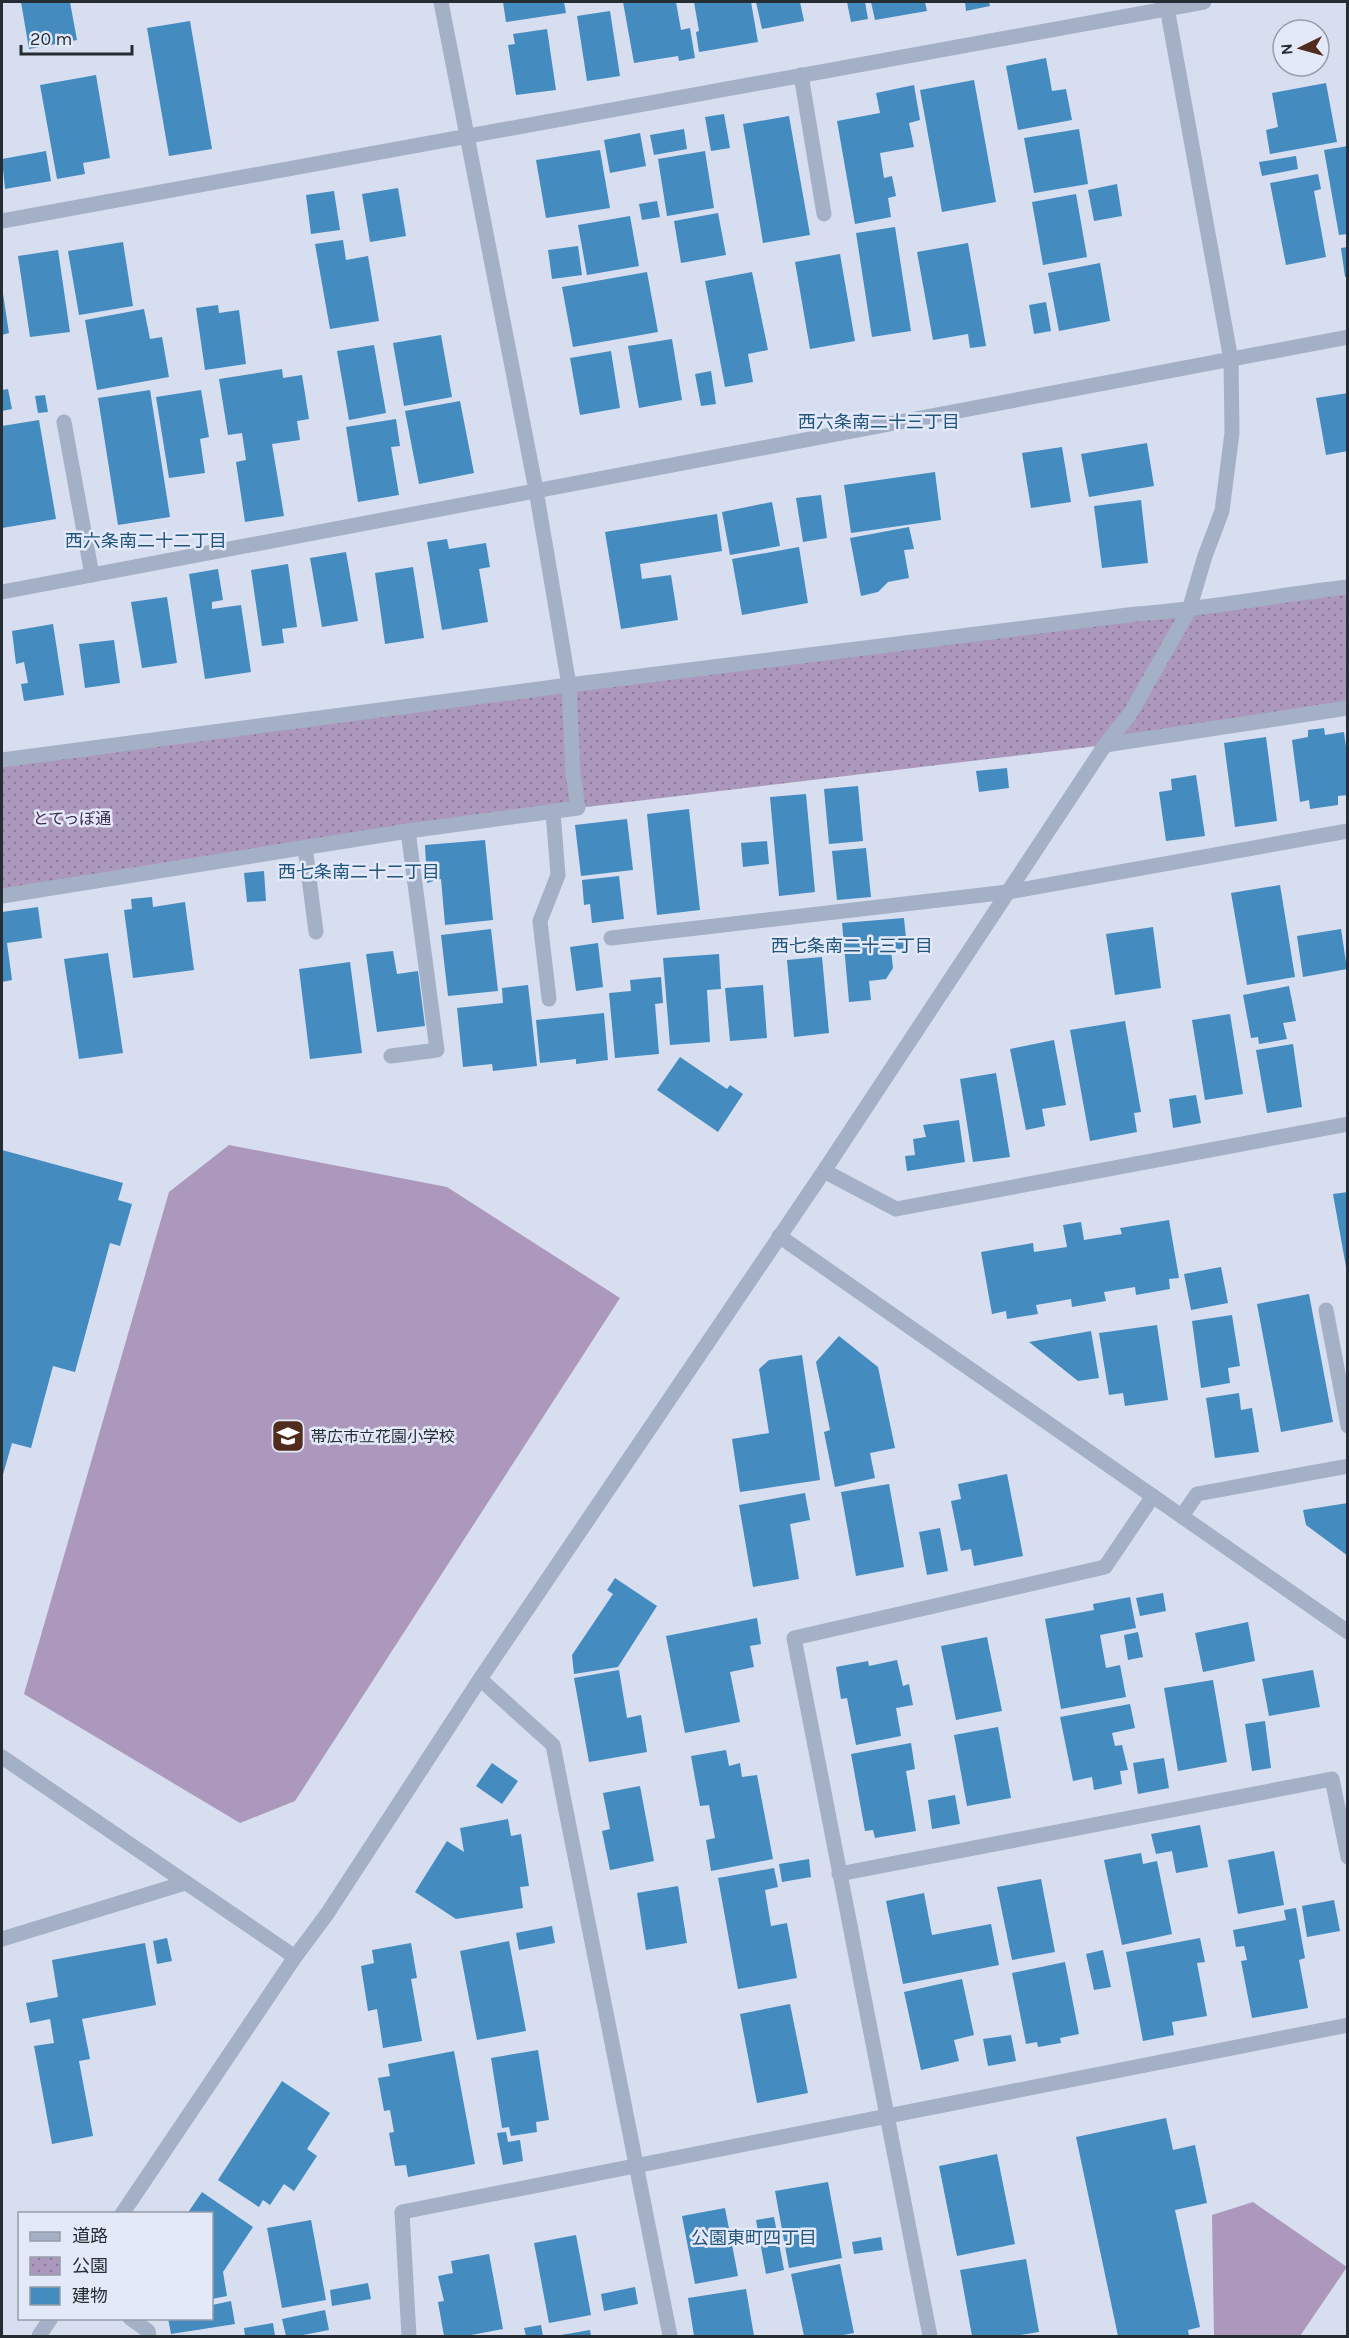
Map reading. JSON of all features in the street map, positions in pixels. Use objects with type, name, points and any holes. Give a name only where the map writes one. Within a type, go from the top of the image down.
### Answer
[{"type":"street","points":[[2,896],[408,831],[578,808],[573,773],[569,685],[536,490],[441,2]]},
{"type":"street","points":[[2,221],[801,75],[1167,5],[1204,2]]},
{"type":"street","points":[[123,2212],[295,1957],[327,1914],[480,1679],[824,1171],[1105,745],[1130,714],[1189,610],[1205,556],[1222,511],[1232,433],[1232,360],[1167,5]]},
{"type":"street","points":[[801,75],[824,214]]},
{"type":"street","points":[[2,592],[1347,337]]},
{"type":"street","points":[[64,422],[92,575]]},
{"type":"street","points":[[2,760],[569,685],[1136,614],[1189,610],[1263,597],[1347,587]]},
{"type":"street","points":[[1105,745],[1347,708]]},
{"type":"street","points":[[549,999],[540,921],[558,875],[553,812]]},
{"type":"street","points":[[391,1056],[437,1050],[408,831]]},
{"type":"street","points":[[611,938],[1008,892],[1347,831]]},
{"type":"street","points":[[305,847],[316,932]]},
{"type":"street","points":[[824,1171],[896,1209],[1347,1124]]},
{"type":"street","points":[[779,1236],[1347,1632]]},
{"type":"street","points":[[1326,1310],[1347,1426]]},
{"type":"street","points":[[1182,1516],[1197,1494],[1347,1466]]},
{"type":"street","points":[[930,2337],[794,1638],[1105,1567],[1153,1496]]},
{"type":"street","points":[[480,1679],[553,1745],[670,2337]]},
{"type":"street","points":[[2,1757],[295,1957]]},
{"type":"street","points":[[839,1874],[1332,1779],[1347,1857]]},
{"type":"street","points":[[2,1939],[185,1883]]},
{"type":"street","points":[[409,2337],[402,2212],[1347,2025]]},
{"type":"street","points":[[39,2337],[50,2320]]},
{"type":"street","points":[[131,2320],[147,2331],[149,2337]]},
{"type":"green space","name":"とてっぽ通","points":[[1347,587],[1347,708],[1105,745],[578,808],[2,896],[2,760]]},
{"type":"green space","name":"帯広市立花園小学校","points":[[229,1145],[447,1187],[620,1298],[295,1801],[240,1823],[24,1694],[169,1192]]},
{"type":"green space","points":[[1253,2202],[1347,2267],[1300,2336],[1214,2336],[1212,2215]]},
{"type":"building","points":[[21,2],[70,2],[77,40],[29,49]]},
{"type":"building","points":[[503,2],[564,2],[566,13],[506,22]]},
{"type":"building","points":[[623,2],[676,2],[681,30],[690,28],[695,58],[679,61],[678,56],[634,63]]},
{"type":"building","points":[[694,2],[751,2],[758,42],[699,52],[696,32],[699,31]]},
{"type":"building","points":[[756,2],[800,2],[804,21],[762,29]]},
{"type":"building","points":[[847,2],[865,2],[868,19],[851,22]]},
{"type":"building","points":[[871,2],[925,2],[927,11],[875,20]]},
{"type":"building","points":[[965,2],[989,2],[990,6],[966,11]]},
{"type":"building","points":[[610,11],[620,76],[587,81],[577,16]]},
{"type":"building","points":[[190,21],[212,149],[169,156],[147,28]]},
{"type":"building","points":[[547,29],[556,90],[516,95],[508,45],[515,44],[513,34]]},
{"type":"building","points":[[1046,58],[1052,91],[1066,89],[1072,120],[1018,130],[1006,66]]},
{"type":"building","points":[[96,75],[110,158],[83,163],[85,174],[57,179],[40,85]]},
{"type":"building","points":[[974,80],[996,202],[942,212],[920,90]]},
{"type":"building","points":[[1326,83],[1337,142],[1270,154],[1266,130],[1278,127],[1272,93]]},
{"type":"building","points":[[914,85],[920,120],[909,123],[914,147],[880,153],[884,178],[892,176],[896,196],[888,198],[891,217],[855,224],[837,121],[880,113],[876,93]]},
{"type":"building","points":[[724,114],[730,148],[711,151],[705,117]]},
{"type":"building","points":[[789,116],[810,235],[763,243],[743,124]]},
{"type":"building","points":[[684,129],[687,149],[654,155],[650,135]]},
{"type":"building","points":[[1079,129],[1088,184],[1034,193],[1024,138]]},
{"type":"building","points":[[640,133],[646,166],[610,173],[604,140]]},
{"type":"building","points":[[1348,146],[1348,234],[1339,235],[1324,150]]},
{"type":"building","points":[[600,150],[610,208],[546,218],[536,160]]},
{"type":"building","points":[[46,151],[51,181],[5,189],[2,159]]},
{"type":"building","points":[[705,151],[714,208],[667,216],[658,159]]},
{"type":"building","points":[[1296,156],[1298,169],[1262,176],[1259,162]]},
{"type":"building","points":[[1318,174],[1321,189],[1314,191],[1326,257],[1286,265],[1270,183]]},
{"type":"building","points":[[1117,184],[1122,216],[1094,221],[1088,190]]},
{"type":"building","points":[[398,188],[406,236],[370,242],[362,194]]},
{"type":"building","points":[[334,191],[340,230],[311,234],[306,195]]},
{"type":"building","points":[[1076,194],[1087,257],[1043,265],[1032,202]]},
{"type":"building","points":[[657,201],[660,217],[642,220],[639,204]]},
{"type":"building","points":[[718,213],[726,255],[681,263],[674,221]]},
{"type":"building","points":[[630,216],[639,266],[587,275],[578,225]]},
{"type":"building","points":[[895,227],[911,331],[872,337],[856,233]]},
{"type":"building","points":[[343,240],[346,260],[368,256],[379,321],[330,329],[315,244]]},
{"type":"building","points":[[123,242],[133,306],[79,315],[68,251]]},
{"type":"building","points":[[968,243],[986,346],[970,348],[968,334],[933,340],[917,252]]},
{"type":"building","points":[[578,246],[582,275],[552,279],[548,250]]},
{"type":"building","points":[[1348,247],[1348,277],[1345,277],[1341,248]]},
{"type":"building","points":[[58,250],[70,332],[30,337],[18,256]]},
{"type":"building","points":[[840,254],[855,341],[810,349],[795,262]]},
{"type":"building","points":[[1100,263],[1110,321],[1059,331],[1048,273]]},
{"type":"building","points":[[647,272],[658,332],[573,347],[562,287]]},
{"type":"building","points":[[752,272],[768,350],[748,354],[753,382],[725,387],[705,281]]},
{"type":"building","points":[[2,295],[9,333],[2,335]]},
{"type":"building","points":[[1046,302],[1051,331],[1034,334],[1029,305]]},
{"type":"building","points":[[218,305],[219,313],[239,310],[246,364],[205,370],[196,308]]},
{"type":"building","points":[[144,309],[150,339],[162,337],[169,377],[97,390],[85,320]]},
{"type":"building","points":[[441,335],[452,397],[404,406],[393,343]]},
{"type":"building","points":[[672,339],[682,400],[639,408],[628,346]]},
{"type":"building","points":[[374,345],[386,413],[349,420],[337,351]]},
{"type":"building","points":[[611,351],[620,408],[580,415],[570,358]]},
{"type":"building","points":[[282,369],[283,378],[302,375],[309,419],[297,421],[300,440],[272,444],[284,516],[245,522],[236,462],[246,460],[242,433],[228,435],[219,379]]},
{"type":"building","points":[[711,371],[716,404],[701,406],[695,374]]},
{"type":"building","points":[[8,389],[12,409],[2,411],[2,390]]},
{"type":"building","points":[[150,390],[170,517],[118,525],[98,398]]},
{"type":"building","points":[[201,390],[209,437],[200,439],[205,473],[169,478],[156,397]]},
{"type":"building","points":[[1348,393],[1348,451],[1326,455],[1316,398]]},
{"type":"building","points":[[45,395],[48,412],[38,413],[35,396]]},
{"type":"building","points":[[460,401],[474,473],[419,484],[405,411]]},
{"type":"building","points":[[396,419],[400,446],[391,447],[399,495],[358,502],[346,427]]},
{"type":"building","points":[[39,420],[56,519],[2,528],[2,426]]},
{"type":"building","points":[[1147,443],[1154,486],[1089,497],[1081,454]]},
{"type":"building","points":[[1062,447],[1071,502],[1031,508],[1022,453]]},
{"type":"building","points":[[935,472],[941,520],[851,533],[844,485]]},
{"type":"building","points":[[821,495],[827,538],[803,542],[796,498]]},
{"type":"building","points":[[1141,500],[1148,563],[1102,568],[1094,506]]},
{"type":"building","points":[[772,502],[780,546],[730,555],[722,512]]},
{"type":"building","points":[[717,514],[722,551],[640,564],[642,579],[671,575],[678,620],[621,629],[605,532]]},
{"type":"building","points":[[909,527],[914,549],[904,550],[909,578],[888,582],[878,592],[861,596],[850,538]]},
{"type":"building","points":[[447,539],[449,549],[486,543],[490,567],[479,569],[488,622],[442,630],[427,542]]},
{"type":"building","points":[[799,547],[808,603],[742,615],[732,559]]},
{"type":"building","points":[[346,552],[358,621],[322,627],[310,558]]},
{"type":"building","points":[[288,564],[297,627],[282,629],[284,643],[262,646],[251,570]]},
{"type":"building","points":[[413,567],[424,638],[385,644],[375,573]]},
{"type":"building","points":[[218,569],[223,600],[212,602],[212,609],[241,605],[251,672],[205,679],[189,574]]},
{"type":"building","points":[[167,597],[177,663],[142,668],[131,602]]},
{"type":"building","points":[[53,624],[64,695],[24,701],[21,684],[28,683],[24,662],[16,664],[12,631]]},
{"type":"building","points":[[114,640],[120,683],[85,688],[79,644]]},
{"type":"building","points":[[1324,728],[1325,735],[1344,732],[1348,762],[1348,795],[1338,796],[1338,805],[1310,809],[1309,800],[1300,802],[1292,740],[1308,737],[1308,730]]},
{"type":"building","points":[[1266,737],[1277,821],[1235,827],[1224,743]]},
{"type":"building","points":[[1007,768],[1009,788],[979,792],[976,771]]},
{"type":"building","points":[[1196,775],[1205,836],[1166,841],[1159,792],[1172,790],[1171,779]]},
{"type":"building","points":[[858,786],[863,841],[829,844],[824,789]]},
{"type":"building","points":[[806,794],[815,892],[779,896],[770,797]]},
{"type":"building","points":[[689,809],[700,910],[657,915],[647,814]]},
{"type":"building","points":[[627,819],[633,870],[581,876],[575,825]]},
{"type":"building","points":[[485,840],[493,920],[445,925],[441,879],[427,883],[425,845]]},
{"type":"building","points":[[767,841],[769,864],[743,867],[741,843]]},
{"type":"building","points":[[866,848],[871,897],[837,900],[832,851]]},
{"type":"building","points":[[264,871],[266,901],[247,902],[244,873]]},
{"type":"building","points":[[619,876],[624,919],[592,923],[590,904],[584,905],[582,880]]},
{"type":"building","points":[[1280,885],[1295,977],[1247,985],[1231,893]]},
{"type":"building","points":[[152,897],[153,907],[185,902],[194,970],[133,978],[124,910],[132,909],[131,899]]},
{"type":"building","points":[[38,907],[42,938],[7,943],[12,980],[2,982],[2,912]]},
{"type":"building","points":[[904,918],[907,948],[891,950],[893,968],[886,979],[869,981],[871,1000],[849,1002],[842,923]]},
{"type":"building","points":[[1153,927],[1161,988],[1115,995],[1106,934]]},
{"type":"building","points":[[491,929],[498,991],[448,996],[441,935]]},
{"type":"building","points":[[1341,929],[1347,969],[1303,977],[1297,936]]},
{"type":"building","points":[[598,943],[603,987],[576,991],[570,947]]},
{"type":"building","points":[[393,951],[397,974],[418,971],[425,1026],[377,1032],[366,954]]},
{"type":"building","points":[[108,953],[123,1053],[79,1059],[64,959]]},
{"type":"building","points":[[719,954],[721,989],[707,990],[710,1042],[670,1045],[663,958]]},
{"type":"building","points":[[822,957],[829,1033],[794,1037],[787,960]]},
{"type":"building","points":[[350,962],[362,1053],[310,1059],[299,969]]},
{"type":"building","points":[[661,977],[663,1003],[655,1004],[659,1054],[615,1058],[609,993],[631,991],[630,980]]},
{"type":"building","points":[[528,985],[537,1066],[493,1071],[492,1064],[463,1067],[457,1008],[503,1003],[502,988]]},
{"type":"building","points":[[763,985],[767,1038],[730,1041],[725,988]]},
{"type":"building","points":[[1289,986],[1296,1021],[1283,1023],[1287,1039],[1259,1044],[1258,1037],[1251,1038],[1243,995]]},
{"type":"building","points":[[604,1013],[608,1060],[576,1064],[576,1059],[540,1063],[536,1020]]},
{"type":"building","points":[[1230,1014],[1243,1094],[1205,1100],[1192,1020]]},
{"type":"building","points":[[1125,1021],[1141,1112],[1134,1113],[1137,1132],[1090,1141],[1070,1030]]},
{"type":"building","points":[[1054,1040],[1066,1105],[1042,1109],[1045,1126],[1026,1130],[1010,1049]]},
{"type":"building","points":[[1293,1044],[1302,1107],[1267,1113],[1256,1050]]},
{"type":"building","points":[[680,1057],[727,1089],[730,1085],[743,1094],[718,1132],[657,1090]]},
{"type":"building","points":[[996,1073],[1010,1157],[973,1162],[960,1079]]},
{"type":"building","points":[[1196,1095],[1201,1123],[1173,1128],[1169,1099]]},
{"type":"building","points":[[959,1120],[965,1162],[907,1171],[905,1156],[915,1155],[913,1139],[926,1137],[923,1125]]},
{"type":"building","points":[[2,1150],[123,1183],[118,1200],[132,1204],[120,1246],[110,1243],[75,1372],[53,1366],[31,1448],[12,1443],[2,1478]]},
{"type":"building","points":[[1348,1192],[1348,1267],[1346,1267],[1333,1194]]},
{"type":"building","points":[[1169,1220],[1179,1278],[1169,1279],[1170,1289],[1136,1295],[1135,1287],[1104,1292],[1106,1301],[1072,1307],[1071,1299],[1036,1305],[1038,1314],[1007,1319],[1006,1311],[992,1314],[981,1252],[1033,1243],[1034,1252],[1067,1247],[1063,1225],[1081,1222],[1084,1240],[1122,1234],[1120,1228]]},
{"type":"building","points":[[1221,1267],[1228,1303],[1191,1310],[1184,1274]]},
{"type":"building","points":[[1309,1294],[1333,1422],[1281,1432],[1257,1304]]},
{"type":"building","points":[[1232,1315],[1240,1366],[1228,1368],[1230,1383],[1201,1388],[1192,1321]]},
{"type":"building","points":[[1157,1325],[1168,1400],[1125,1406],[1123,1393],[1109,1395],[1099,1333]]},
{"type":"building","points":[[1091,1331],[1099,1378],[1078,1381],[1029,1342]]},
{"type":"building","points":[[839,1336],[878,1367],[895,1448],[870,1453],[875,1478],[835,1487],[824,1432],[830,1430],[816,1362]]},
{"type":"building","points":[[802,1355],[820,1480],[740,1492],[732,1439],[769,1433],[759,1369],[769,1360]]},
{"type":"building","points":[[1239,1393],[1241,1410],[1252,1408],[1259,1452],[1215,1458],[1206,1398]]},
{"type":"building","points":[[1007,1474],[1023,1556],[974,1566],[971,1549],[961,1551],[951,1501],[961,1499],[958,1484]]},
{"type":"building","points":[[889,1484],[904,1567],[856,1576],[841,1492]]},
{"type":"building","points":[[805,1493],[810,1520],[790,1524],[799,1579],[753,1587],[739,1505]]},
{"type":"building","points":[[1348,1503],[1348,1556],[1306,1525],[1303,1510]]},
{"type":"building","points":[[940,1528],[948,1571],[927,1575],[919,1532]]},
{"type":"building","points":[[615,1578],[657,1606],[618,1667],[574,1674],[572,1655],[613,1594],[607,1590]]},
{"type":"building","points":[[1163,1593],[1166,1611],[1140,1616],[1136,1598]]},
{"type":"building","points":[[1130,1597],[1136,1628],[1100,1635],[1106,1668],[1120,1665],[1126,1697],[1061,1709],[1045,1619],[1094,1610],[1093,1604]]},
{"type":"building","points":[[757,1618],[761,1644],[750,1646],[754,1667],[730,1672],[740,1722],[685,1733],[666,1636]]},
{"type":"building","points":[[1248,1622],[1255,1661],[1203,1672],[1195,1633]]},
{"type":"building","points":[[1138,1632],[1143,1657],[1128,1660],[1124,1635]]},
{"type":"building","points":[[987,1637],[1002,1711],[956,1720],[941,1646]]},
{"type":"building","points":[[897,1660],[903,1686],[909,1684],[913,1705],[896,1708],[901,1736],[856,1745],[847,1698],[841,1699],[836,1667],[868,1661],[869,1666]]},
{"type":"building","points":[[619,1670],[627,1718],[641,1715],[647,1752],[589,1762],[574,1678]]},
{"type":"building","points":[[1313,1670],[1320,1707],[1269,1716],[1262,1679]]},
{"type":"building","points":[[1213,1680],[1227,1762],[1178,1771],[1164,1688]]},
{"type":"building","points":[[1130,1704],[1135,1728],[1112,1733],[1115,1746],[1122,1745],[1128,1770],[1120,1771],[1122,1784],[1094,1790],[1092,1777],[1073,1781],[1060,1717]]},
{"type":"building","points":[[1265,1721],[1271,1768],[1252,1771],[1245,1724]]},
{"type":"building","points":[[998,1727],[1011,1798],[967,1806],[954,1735]]},
{"type":"building","points":[[911,1743],[915,1769],[906,1771],[916,1831],[875,1838],[873,1830],[865,1831],[851,1754]]},
{"type":"building","points":[[726,1750],[729,1766],[740,1763],[742,1777],[757,1775],[773,1859],[711,1871],[706,1840],[715,1838],[709,1805],[700,1806],[691,1756]]},
{"type":"building","points":[[1164,1758],[1169,1788],[1138,1794],[1133,1763]]},
{"type":"building","points":[[492,1763],[518,1781],[502,1804],[476,1786]]},
{"type":"building","points":[[640,1786],[654,1861],[610,1870],[602,1831],[610,1829],[603,1793]]},
{"type":"building","points":[[955,1795],[960,1824],[932,1829],[928,1800]]},
{"type":"building","points":[[508,1819],[511,1836],[521,1834],[529,1886],[520,1887],[523,1908],[456,1919],[415,1892],[447,1841],[464,1852],[460,1828]]},
{"type":"building","points":[[1200,1825],[1208,1867],[1176,1873],[1172,1851],[1156,1854],[1151,1834]]},
{"type":"building","points":[[1274,1851],[1284,1905],[1238,1914],[1228,1860]]},
{"type":"building","points":[[1141,1853],[1143,1864],[1157,1861],[1172,1934],[1122,1945],[1104,1860]]},
{"type":"building","points":[[809,1859],[811,1877],[782,1882],[779,1864]]},
{"type":"building","points":[[774,1868],[778,1887],[765,1890],[771,1926],[787,1923],[797,1978],[738,1989],[718,1878]]},
{"type":"building","points":[[1041,1879],[1055,1952],[1012,1960],[997,1887]]},
{"type":"building","points":[[678,1886],[687,1943],[646,1950],[637,1893]]},
{"type":"building","points":[[924,1893],[932,1935],[991,1924],[999,1965],[903,1984],[886,1901]]},
{"type":"building","points":[[1334,1900],[1340,1931],[1307,1937],[1302,1906]]},
{"type":"building","points":[[1296,1908],[1305,1958],[1299,1960],[1308,2008],[1252,2018],[1241,1961],[1247,1960],[1244,1946],[1236,1947],[1233,1930],[1286,1920],[1284,1910]]},
{"type":"building","points":[[552,1926],[555,1943],[519,1950],[516,1933]]},
{"type":"building","points":[[167,1938],[172,1961],[157,1964],[153,1941]]},
{"type":"building","points":[[1200,1938],[1205,1962],[1197,1963],[1207,2016],[1172,2022],[1174,2035],[1143,2041],[1126,1952]]},
{"type":"building","points":[[509,1941],[526,2031],[477,2040],[460,1951]]},
{"type":"building","points":[[145,1943],[156,2005],[82,2019],[90,2059],[79,2061],[93,2136],[52,2144],[34,2046],[54,2043],[50,2019],[30,2023],[26,2003],[58,1997],[52,1960]]},
{"type":"building","points":[[411,1943],[417,1978],[411,1979],[422,2041],[383,2048],[377,2009],[368,2011],[361,1966],[374,1963],[372,1950]]},
{"type":"building","points":[[1103,1950],[1111,1987],[1094,1990],[1086,1954]]},
{"type":"building","points":[[1065,1962],[1079,2034],[1060,2038],[1061,2043],[1038,2047],[1037,2042],[1026,2044],[1012,1973]]},
{"type":"building","points":[[962,1979],[974,2035],[954,2040],[959,2061],[921,2070],[904,1992]]},
{"type":"building","points":[[790,2004],[808,2093],[757,2103],[740,2014]]},
{"type":"building","points":[[1011,2035],[1016,2061],[988,2066],[983,2039]]},
{"type":"building","points":[[538,2050],[549,2120],[536,2122],[537,2132],[511,2136],[509,2127],[502,2128],[491,2058]]},
{"type":"building","points":[[454,2051],[475,2164],[408,2177],[406,2165],[395,2166],[389,2133],[394,2132],[390,2110],[384,2111],[378,2078],[390,2076],[388,2064]]},
{"type":"building","points":[[282,2081],[330,2113],[307,2149],[317,2156],[294,2191],[284,2184],[270,2205],[263,2200],[259,2207],[218,2180]]},
{"type":"building","points":[[1166,2118],[1173,2150],[1195,2145],[1207,2203],[1175,2210],[1200,2327],[1188,2330],[1189,2336],[1118,2336],[1076,2137]]},
{"type":"building","points":[[506,2132],[508,2142],[520,2140],[523,2161],[503,2165],[497,2133]]},
{"type":"building","points":[[997,2154],[1015,2244],[957,2256],[939,2166]]},
{"type":"building","points":[[828,2182],[842,2258],[789,2268],[775,2191]]},
{"type":"building","points":[[202,2192],[253,2227],[223,2272],[227,2296],[213,2299],[213,2212],[188,2212]]},
{"type":"building","points":[[725,2208],[738,2276],[695,2284],[682,2216]]},
{"type":"building","points":[[774,2217],[784,2270],[766,2274],[756,2220]]},
{"type":"building","points":[[311,2220],[326,2300],[282,2308],[267,2228]]},
{"type":"building","points":[[576,2235],[591,2315],[549,2323],[534,2243]]},
{"type":"building","points":[[881,2237],[883,2250],[854,2254],[852,2242]]},
{"type":"building","points":[[489,2254],[503,2329],[466,2336],[444,2336],[438,2302],[444,2301],[438,2276],[453,2273],[451,2261]]},
{"type":"building","points":[[1026,2259],[1039,2332],[1015,2336],[972,2336],[960,2270]]},
{"type":"building","points":[[840,2264],[854,2333],[838,2336],[804,2336],[791,2274]]},
{"type":"building","points":[[368,2283],[371,2299],[332,2306],[330,2290]]},
{"type":"building","points":[[635,2287],[638,2304],[604,2311],[601,2294]]},
{"type":"building","points":[[746,2289],[754,2336],[694,2336],[688,2298]]},
{"type":"building","points":[[231,2301],[235,2324],[171,2334],[168,2320],[213,2320],[213,2305]]},
{"type":"building","points":[[325,2310],[329,2330],[286,2336],[282,2319]]},
{"type":"building","points":[[273,2323],[275,2336],[245,2336],[244,2328]]},
{"type":"building","points":[[541,2325],[543,2336],[526,2336],[524,2328]]},
{"type":"building","points":[[590,2330],[591,2336],[561,2336],[561,2335]]},
{"type":"place","name":"帯広市立花園小学校","points":[[288,1436]]},
{"type":"district","name":"西六条南二十三丁目","points":[[879,422]]},
{"type":"district","name":"西六条南二十二丁目","points":[[146,541]]},
{"type":"district","name":"西七条南二十二丁目","points":[[359,872]]},
{"type":"district","name":"西七条南二十三丁目","points":[[852,946]]},
{"type":"district","name":"公園東町四丁目","points":[[754,2238]]}]
